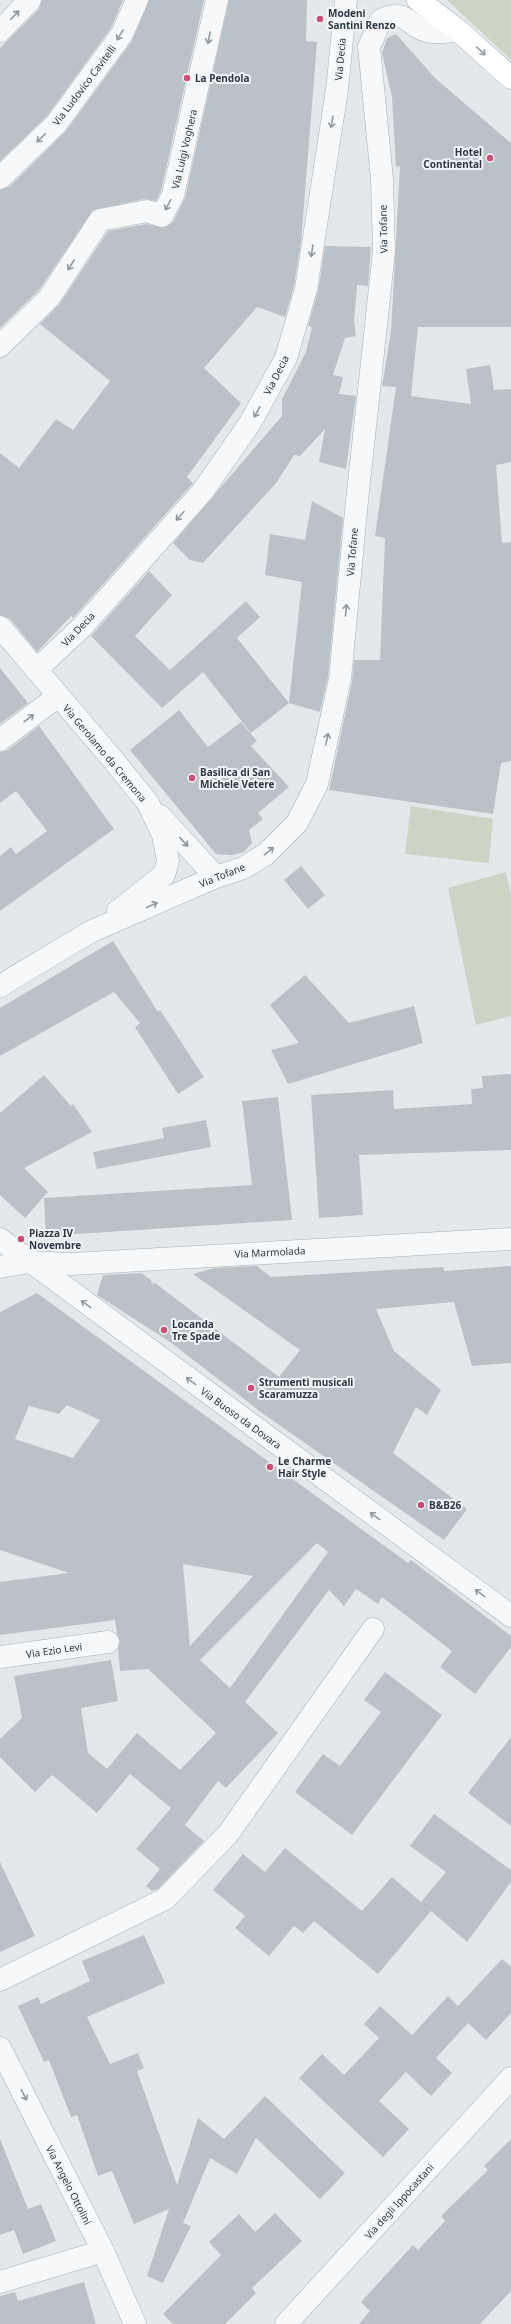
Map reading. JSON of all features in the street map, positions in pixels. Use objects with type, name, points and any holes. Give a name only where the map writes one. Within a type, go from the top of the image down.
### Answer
[{"type":"main road","points":[[418,0],[459,31],[506,71]]},
{"type":"street","points":[[0,30],[30,0]]},
{"type":"street","name":"Via Ludovico Cavitelli","points":[[0,178],[56,124],[122,34],[137,0]]},
{"type":"street","name":"Via Luigi Voghera","points":[[0,346],[49,298],[100,220],[147,211],[162,216],[173,195],[217,0]]},
{"type":"street","name":"Via Decia","points":[[36,670],[82,627],[203,490],[250,424],[286,358],[306,289],[337,90],[346,0]]},
{"type":"street","name":"Via Tofane","points":[[0,986],[90,932],[216,877],[243,868],[266,854],[297,823],[317,784],[340,679],[357,501],[384,251],[382,180],[372,92],[369,47],[381,20],[393,14],[404,18],[427,31],[459,31]]},
{"type":"street","points":[[337,90],[372,92]]},
{"type":"street","name":"Via Gerolamo da Cremona","points":[[0,627],[148,803],[163,835],[168,861],[164,875],[90,932]]},
{"type":"street","points":[[0,740],[58,696]]},
{"type":"street","points":[[148,803],[216,877]]},
{"type":"street","points":[[0,1239],[28,1262]]},
{"type":"street","name":"Via Marmolada","points":[[28,1262],[72,1264],[511,1239]]},
{"type":"street","points":[[0,1267],[28,1262]]},
{"type":"street","name":"Via Buoso da Dovara","points":[[28,1262],[511,1616]]},
{"type":"street","points":[[0,1980],[165,1899],[228,1834],[373,1628]]},
{"type":"street","name":"Via Ezio Levi","points":[[0,1657],[108,1642]]},
{"type":"street","name":"Via Angelo Ottolini","points":[[0,2048],[6,2073],[103,2251],[135,2324]]},
{"type":"street","name":"Via degli Ippocastani","points":[[286,2324],[511,2078]]},
{"type":"street","points":[[0,2282],[103,2251]]},
{"type":"green space","points":[[447,0],[511,0],[511,59],[508,57]]},
{"type":"green space","points":[[411,806],[493,819],[489,863],[405,854]]},
{"type":"green space","points":[[506,872],[511,895],[511,1016],[476,1025],[448,888]]},
{"type":"building","points":[[42,0],[123,0],[111,28],[47,116],[0,161],[0,48],[39,9]]},
{"type":"building","points":[[149,0],[204,0],[161,191],[156,201],[145,199],[93,210],[39,290],[0,328],[0,190],[9,187],[66,131],[132,41]]},
{"type":"building","points":[[229,0],[307,0],[306,41],[317,42],[301,242],[294,286],[285,317],[257,307],[204,368],[241,403],[187,477],[193,483],[73,618],[71,616],[37,652],[10,619],[0,615],[0,453],[19,468],[56,419],[73,430],[110,381],[40,324],[59,305],[108,231],[146,224],[164,228],[173,222],[185,198]]},
{"type":"building","points":[[396,34],[435,78],[511,143],[511,327],[418,327],[411,396],[471,404],[466,369],[490,365],[494,390],[511,389],[511,462],[496,465],[502,543],[511,542],[511,761],[501,763],[493,814],[329,790],[352,682],[354,660],[380,660],[385,538],[375,536],[396,387],[382,386],[391,332],[400,166],[396,167],[392,97],[382,53],[387,38]]},
{"type":"building","points":[[325,246],[371,247],[368,286],[357,285],[354,321],[356,336],[345,338],[333,375],[343,377],[339,394],[356,396],[346,469],[319,462],[325,429],[300,456],[294,455],[277,482],[203,563],[190,560],[173,543],[282,416],[282,399],[306,352],[312,327],[308,326],[318,291]]},
{"type":"building","points":[[312,501],[343,518],[328,677],[320,712],[289,703],[302,582],[265,575],[270,534],[305,540]]},
{"type":"building","points":[[149,571],[172,595],[135,636],[170,670],[246,601],[260,617],[237,638],[289,703],[251,733],[203,672],[162,708],[91,636]]},
{"type":"building","points":[[0,668],[28,703],[0,724]]},
{"type":"building","name":"Basilica di San Michele Vetere","points":[[179,710],[208,747],[241,722],[257,741],[251,746],[289,787],[258,813],[263,819],[249,830],[252,843],[244,852],[232,855],[216,854],[130,750]]},
{"type":"building","points":[[39,726],[114,829],[0,911],[0,856],[11,847],[16,854],[47,831],[16,791],[0,803],[0,752],[8,750]]},
{"type":"building","points":[[301,866],[325,895],[308,909],[284,880]]},
{"type":"building","points":[[113,941],[158,1012],[160,1010],[204,1077],[178,1094],[135,1027],[140,1023],[114,992],[0,1056],[0,1008]]},
{"type":"building","points":[[305,975],[349,1023],[414,1006],[423,1043],[288,1084],[271,1050],[299,1043],[270,1005]]},
{"type":"building","points":[[511,1074],[511,1150],[359,1155],[363,1215],[319,1218],[311,1095],[393,1090],[394,1109],[472,1104],[471,1089],[483,1088],[482,1076]]},
{"type":"building","points":[[44,1075],[71,1106],[73,1104],[92,1132],[24,1168],[48,1192],[25,1218],[0,1195],[0,1113]]},
{"type":"building","points":[[278,1097],[292,1220],[46,1236],[44,1198],[252,1185],[242,1101]]},
{"type":"building","points":[[206,1120],[211,1147],[97,1169],[93,1152],[164,1138],[162,1128]]},
{"type":"building","points":[[257,1266],[271,1277],[443,1267],[444,1271],[511,1266],[511,1363],[472,1366],[454,1302],[376,1309],[394,1351],[441,1390],[427,1415],[416,1407],[393,1453],[467,1509],[444,1540],[262,1413],[170,1342],[97,1295],[103,1275],[141,1273],[151,1280],[152,1284],[155,1283],[279,1377],[300,1350],[193,1274],[215,1268]]},
{"type":"building","points":[[37,1293],[408,1563],[411,1560],[511,1636],[511,1647],[475,1694],[440,1667],[452,1651],[382,1597],[378,1604],[356,1589],[344,1606],[329,1590],[245,1702],[278,1733],[226,1788],[218,1781],[185,1825],[204,1841],[158,1889],[152,1891],[146,1886],[160,1869],[136,1849],[171,1808],[130,1774],[97,1813],[52,1775],[35,1792],[0,1757],[0,1739],[22,1718],[14,1676],[111,1660],[118,1701],[81,1708],[88,1753],[107,1769],[137,1733],[180,1770],[216,1733],[148,1669],[120,1671],[118,1649],[120,1641],[115,1620],[0,1635],[0,1582],[69,1573],[0,1550],[0,1312]],"holes":[[[67,1405],[100,1420],[73,1458],[15,1439],[29,1406],[59,1414]],[[317,1543],[328,1552],[230,1688],[200,1660]],[[183,1564],[253,1576],[190,1646]]]},
{"type":"building","points":[[385,1672],[442,1715],[352,1835],[295,1792],[323,1754],[340,1766],[381,1712],[364,1700]]},
{"type":"building","points":[[511,1737],[511,1826],[468,1793]]},
{"type":"building","points":[[434,1814],[511,1870],[511,1882],[467,1942],[431,1911],[378,1974],[314,1921],[303,1933],[294,1926],[269,1956],[235,1928],[245,1916],[213,1890],[243,1854],[265,1872],[285,1848],[362,1911],[392,1877],[421,1902],[446,1872],[410,1846]]},
{"type":"building","points":[[0,1862],[35,1936],[0,1952]]},
{"type":"building","points":[[144,1935],[165,1983],[87,2017],[110,2064],[138,2053],[144,2068],[137,2071],[177,2185],[198,2118],[224,2139],[265,2096],[345,2173],[320,2199],[256,2138],[237,2174],[210,2158],[183,2223],[191,2226],[163,2283],[147,2276],[169,2209],[134,2224],[112,2171],[98,2176],[77,2115],[71,2117],[49,2060],[44,2062],[18,2006],[38,1997],[41,2004],[90,1981],[82,1961]]},
{"type":"building","points":[[502,1959],[511,1967],[511,2013],[486,2040],[468,2023],[436,2058],[452,2073],[431,2096],[406,2072],[379,2101],[409,2129],[383,2157],[299,2078],[322,2054],[344,2075],[379,2038],[364,2024],[380,2006],[412,2035],[448,1996],[458,2006]]},
{"type":"building","points":[[0,2139],[28,2209],[41,2204],[56,2241],[23,2254],[14,2230],[0,2235]]},
{"type":"building","points":[[511,2139],[511,2291],[480,2324],[359,2324],[370,2311],[361,2302],[413,2245],[418,2250],[445,2221],[441,2216],[488,2170],[484,2166]]},
{"type":"building","points":[[275,2213],[302,2241],[252,2288],[256,2293],[225,2324],[173,2324],[163,2314],[221,2255],[209,2242],[239,2214],[255,2232]]},
{"type":"building","points":[[84,2282],[96,2324],[0,2324],[0,2296],[15,2292],[18,2301]]},
{"type":"place","name":"Modeni Santini Renzo","points":[[320,19]]},
{"type":"place","name":"La Pendola","points":[[187,78]]},
{"type":"place","name":"Hotel Continental","points":[[490,158]]},
{"type":"place","name":"Basilica di San Michele Vetere","points":[[192,778]]},
{"type":"place","name":"Piazza IV Novembre","points":[[21,1239]]},
{"type":"place","name":"Locanda Tre Spade","points":[[164,1330]]},
{"type":"place","name":"Strumenti musicali Scaramuzza","points":[[251,1388]]},
{"type":"place","name":"Le Charme Hair Style","points":[[270,1467]]},
{"type":"place","name":"B&B26","points":[[421,1505]]}]
